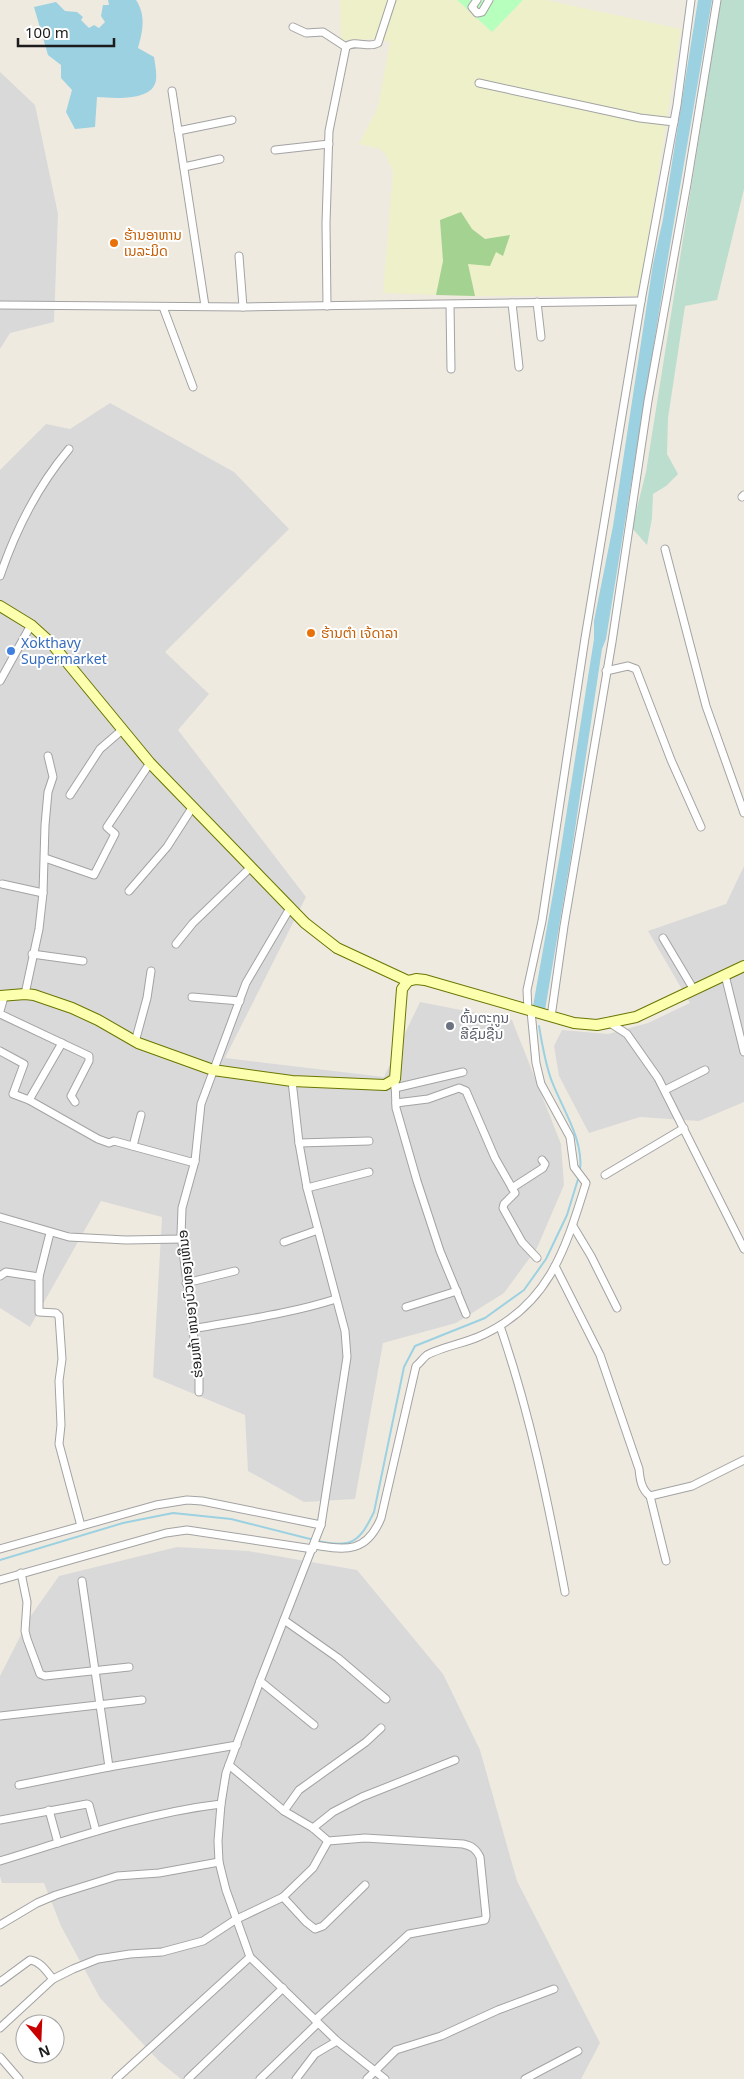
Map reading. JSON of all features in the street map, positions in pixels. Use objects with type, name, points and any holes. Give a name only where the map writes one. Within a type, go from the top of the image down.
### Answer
[{"type":"street","points":[[327,306],[329,144],[332,118],[346,47],[351,44],[373,45],[378,42],[392,0]]},
{"type":"street","points":[[477,0],[472,7],[477,13],[482,12],[489,0]]},
{"type":"street","points":[[0,1580],[166,1533],[187,1530],[337,1549],[351,1548],[366,1542],[377,1527],[416,1366],[427,1355],[478,1337],[500,1326],[528,1304],[546,1284],[573,1226],[586,1183],[574,1167],[570,1137],[541,1084],[527,990],[542,921],[584,638],[641,301],[674,122],[691,0]]},
{"type":"street","points":[[551,1017],[648,401],[687,184],[717,0]]},
{"type":"street","points":[[293,27],[306,33],[324,32],[346,47]]},
{"type":"street","points":[[479,83],[640,118],[674,122]]},
{"type":"street","points":[[172,91],[205,306]]},
{"type":"street","points":[[178,131],[232,120]]},
{"type":"street","points":[[275,150],[329,144]]},
{"type":"street","points":[[184,168],[220,159]]},
{"type":"street","points":[[239,256],[243,307]]},
{"type":"street","points":[[0,305],[243,307],[641,301]]},
{"type":"street","points":[[538,302],[541,337]]},
{"type":"street","points":[[512,303],[519,367]]},
{"type":"street","points":[[450,305],[451,369]]},
{"type":"street","points":[[163,307],[193,388]]},
{"type":"street","points":[[0,576],[24,515],[51,471],[69,449]]},
{"type":"street","points":[[665,549],[706,706],[744,813]]},
{"type":"street","points":[[0,606],[31,625],[52,644],[150,764],[290,908],[322,938],[337,948],[408,981],[416,979],[425,980],[551,1017],[574,1023],[597,1025],[636,1017],[744,966]]},
{"type":"street","points":[[0,682],[31,625]]},
{"type":"street","points":[[606,671],[628,666],[636,669],[671,760],[701,827]]},
{"type":"street","points":[[70,795],[100,749],[122,730]]},
{"type":"street","points":[[25,994],[32,954],[39,930],[43,892],[45,825],[48,792],[53,777],[48,756]]},
{"type":"street","points":[[45,858],[94,875],[115,834],[107,826],[150,764]]},
{"type":"street","points":[[129,891],[167,847],[192,808]]},
{"type":"street","points":[[176,944],[193,923],[251,867]]},
{"type":"street","points":[[2,884],[43,892]]},
{"type":"street","name":"ຮ່ອມຫ້າ ຫນອງບົວທອງເຫືນອ","points":[[199,1392],[199,1378],[186,1283],[182,1239],[182,1208],[195,1162],[201,1104],[246,984],[290,908]]},
{"type":"street","points":[[663,938],[694,990]]},
{"type":"street","points":[[32,954],[83,961]]},
{"type":"street","points":[[135,1042],[152,971]]},
{"type":"street","points":[[725,975],[744,1052]]},
{"type":"street","points":[[408,981],[402,989],[395,1083],[396,1103],[417,1181],[440,1251],[466,1314]]},
{"type":"street","points":[[75,1102],[71,1096],[90,1058],[89,1056],[0,1012],[2,996],[34,995],[72,1008],[98,1020],[135,1042],[213,1070],[292,1081],[386,1085],[463,1072]]},
{"type":"street","points":[[192,997],[240,1001]]},
{"type":"street","points":[[610,1023],[627,1034],[664,1090],[744,1249]]},
{"type":"street","points":[[29,1100],[62,1043]]},
{"type":"street","points":[[0,1050],[24,1064],[13,1094],[29,1100],[98,1139],[109,1142],[114,1141],[195,1162]]},
{"type":"street","points":[[664,1090],[705,1070]]},
{"type":"street","points":[[292,1081],[299,1143],[307,1188],[346,1338],[347,1357],[321,1527],[229,1764],[221,1804],[218,1840],[219,1862],[235,1920],[250,1957],[337,2041],[385,2079]]},
{"type":"street","points":[[396,1103],[428,1099],[459,1088],[466,1091],[488,1144],[515,1194],[504,1204],[504,1208],[522,1242],[537,1258]]},
{"type":"street","points":[[134,1146],[141,1115]]},
{"type":"street","points":[[605,1175],[684,1128]]},
{"type":"street","points":[[299,1143],[369,1141]]},
{"type":"street","points":[[512,1188],[543,1168],[545,1164],[542,1160]]},
{"type":"street","points":[[307,1188],[369,1172]]},
{"type":"street","points":[[0,1217],[69,1237],[97,1239],[182,1239]]},
{"type":"street","points":[[573,1226],[591,1256],[617,1308]]},
{"type":"street","points":[[284,1242],[318,1230]]},
{"type":"street","points":[[50,1232],[39,1278],[39,1312],[56,1313],[59,1316],[62,1359],[59,1381],[61,1425],[59,1444],[81,1526]]},
{"type":"street","points":[[555,1266],[600,1355],[639,1469],[644,1491],[650,1496],[666,1560]]},
{"type":"street","points":[[186,1283],[235,1271]]},
{"type":"street","points":[[0,1276],[6,1272],[39,1278]]},
{"type":"street","points":[[406,1306],[457,1291]]},
{"type":"street","points":[[192,1329],[312,1307],[336,1299]]},
{"type":"street","points":[[500,1326],[517,1375],[549,1509],[565,1592]]},
{"type":"street","points":[[650,1496],[692,1486],[744,1460]]},
{"type":"street","points":[[0,1549],[156,1505],[187,1500],[202,1501],[321,1527]]},
{"type":"street","points":[[21,1573],[28,1614],[25,1631],[40,1674],[45,1676],[129,1667]]},
{"type":"street","points":[[82,1581],[109,1766]]},
{"type":"street","points":[[284,1620],[338,1658],[386,1699]]},
{"type":"street","points":[[260,1681],[314,1725]]},
{"type":"street","points":[[0,1716],[142,1700]]},
{"type":"street","points":[[284,1811],[299,1790],[366,1742],[381,1728]]},
{"type":"street","points":[[19,1785],[109,1766],[237,1745]]},
{"type":"street","points":[[313,1828],[333,1812],[362,1798],[455,1760]]},
{"type":"street","points":[[229,1764],[284,1811],[313,1828],[328,1842],[365,1838],[469,1845],[477,1850],[480,1857],[486,1916],[482,1922],[409,1934],[316,2021],[260,2079]]},
{"type":"street","points":[[0,1820],[86,1804],[89,1805],[96,1831]]},
{"type":"street","points":[[0,1862],[96,1831],[183,1809],[221,1804]]},
{"type":"street","points":[[49,1810],[58,1843]]},
{"type":"street","points":[[0,2028],[53,1979],[98,1959],[162,1952],[203,1942],[235,1920],[283,1897],[313,1868],[328,1842]]},
{"type":"street","points":[[0,1925],[43,1900],[117,1876],[159,1872],[219,1862]]},
{"type":"street","points":[[283,1897],[312,1928],[318,1929],[365,1885]]},
{"type":"street","points":[[116,2079],[250,1957]]},
{"type":"street","points":[[0,1982],[30,1960],[34,1961],[53,1979]]},
{"type":"street","points":[[188,2079],[283,1988]]},
{"type":"street","points":[[367,2079],[396,2050],[441,2036],[498,2010],[554,1989]]},
{"type":"street","points":[[296,2079],[315,2054],[337,2041]]},
{"type":"street","points":[[525,2079],[578,2051]]},
{"type":"street","points":[[0,2058],[19,2079]]},
{"type":"shaded area","points":[[0,72],[35,105],[58,214],[54,322],[10,333],[0,349]]},
{"type":"shaded area","points":[[110,403],[234,472],[289,529],[165,652],[209,694],[178,730],[306,897],[225,1058],[384,1077],[420,1002],[512,1020],[561,1144],[564,1185],[537,1248],[504,1293],[456,1323],[383,1343],[355,1499],[304,1502],[248,1471],[245,1415],[153,1377],[162,1217],[101,1201],[30,1327],[0,1308],[0,470],[46,424],[70,429]]},
{"type":"shaded area","points":[[744,866],[744,1102],[699,1121],[640,1117],[589,1133],[559,1076],[554,1046],[562,1030],[608,1034],[648,1023],[690,1003],[648,931],[726,904]]},
{"type":"shaded area","points":[[177,1547],[248,1551],[357,1570],[443,1674],[480,1750],[517,1881],[600,2043],[581,2079],[181,2079],[160,2062],[100,1998],[61,1926],[44,1883],[2,1883],[0,1876],[0,1676],[30,1617],[59,1576]]},
{"type":"green space","points":[[340,0],[457,0],[492,32],[523,0],[546,0],[681,29],[639,296],[475,296],[468,264],[496,252],[502,255],[509,236],[486,239],[472,229],[440,220],[443,261],[436,295],[383,293],[393,172],[386,155],[380,149],[359,144],[378,107],[390,42],[376,39],[341,40]]},
{"type":"green space","points":[[457,0],[523,0],[492,32]]},
{"type":"green space","points":[[721,0],[744,0],[744,189],[717,300],[685,306],[668,418],[667,454],[678,474],[666,486],[653,494],[652,518],[647,545],[632,528],[646,472]]},
{"type":"green space","points":[[461,212],[472,229],[485,239],[510,235],[503,256],[496,252],[490,266],[468,264],[475,296],[436,295],[443,261],[440,220]]},
{"type":"water","points":[[108,0],[136,0],[141,11],[143,23],[138,48],[154,57],[156,80],[148,92],[140,95],[122,98],[97,97],[95,127],[75,129],[66,112],[72,90],[61,78],[61,65],[48,55],[34,7],[56,2],[65,11],[77,12],[83,17],[81,20],[89,28],[94,25],[99,28],[105,22],[101,16],[103,5],[109,5]]},
{"type":"water","points":[[698,0],[712,0],[606,639],[602,649],[571,856],[545,1010],[533,1006],[560,854],[594,639],[594,621],[613,526],[653,264],[663,219]]},
{"type":"waterway","points":[[539,1026],[545,1060],[551,1079],[579,1147],[580,1171]]},
{"type":"waterway","points":[[318,1541],[339,1544],[354,1540],[364,1530],[374,1512],[404,1367],[415,1346],[485,1318],[524,1290],[546,1259],[567,1215],[579,1176]]},
{"type":"waterway","points":[[0,1560],[123,1523],[173,1513],[231,1519],[314,1540]]},
{"type":"place","name":"ຮ້ານອາຫານ ເນລະມິດ","points":[[114,243]]},
{"type":"place","name":"ຮ້ານຕຳ ເຈ້ດາລາ","points":[[311,633]]},
{"type":"place","name":"Xokthavy Supermarket","points":[[11,651]]},
{"type":"place","name":"ຕົ້ນຕະກູນ ສີຊົມຊື່ນ","points":[[450,1026]]}]
